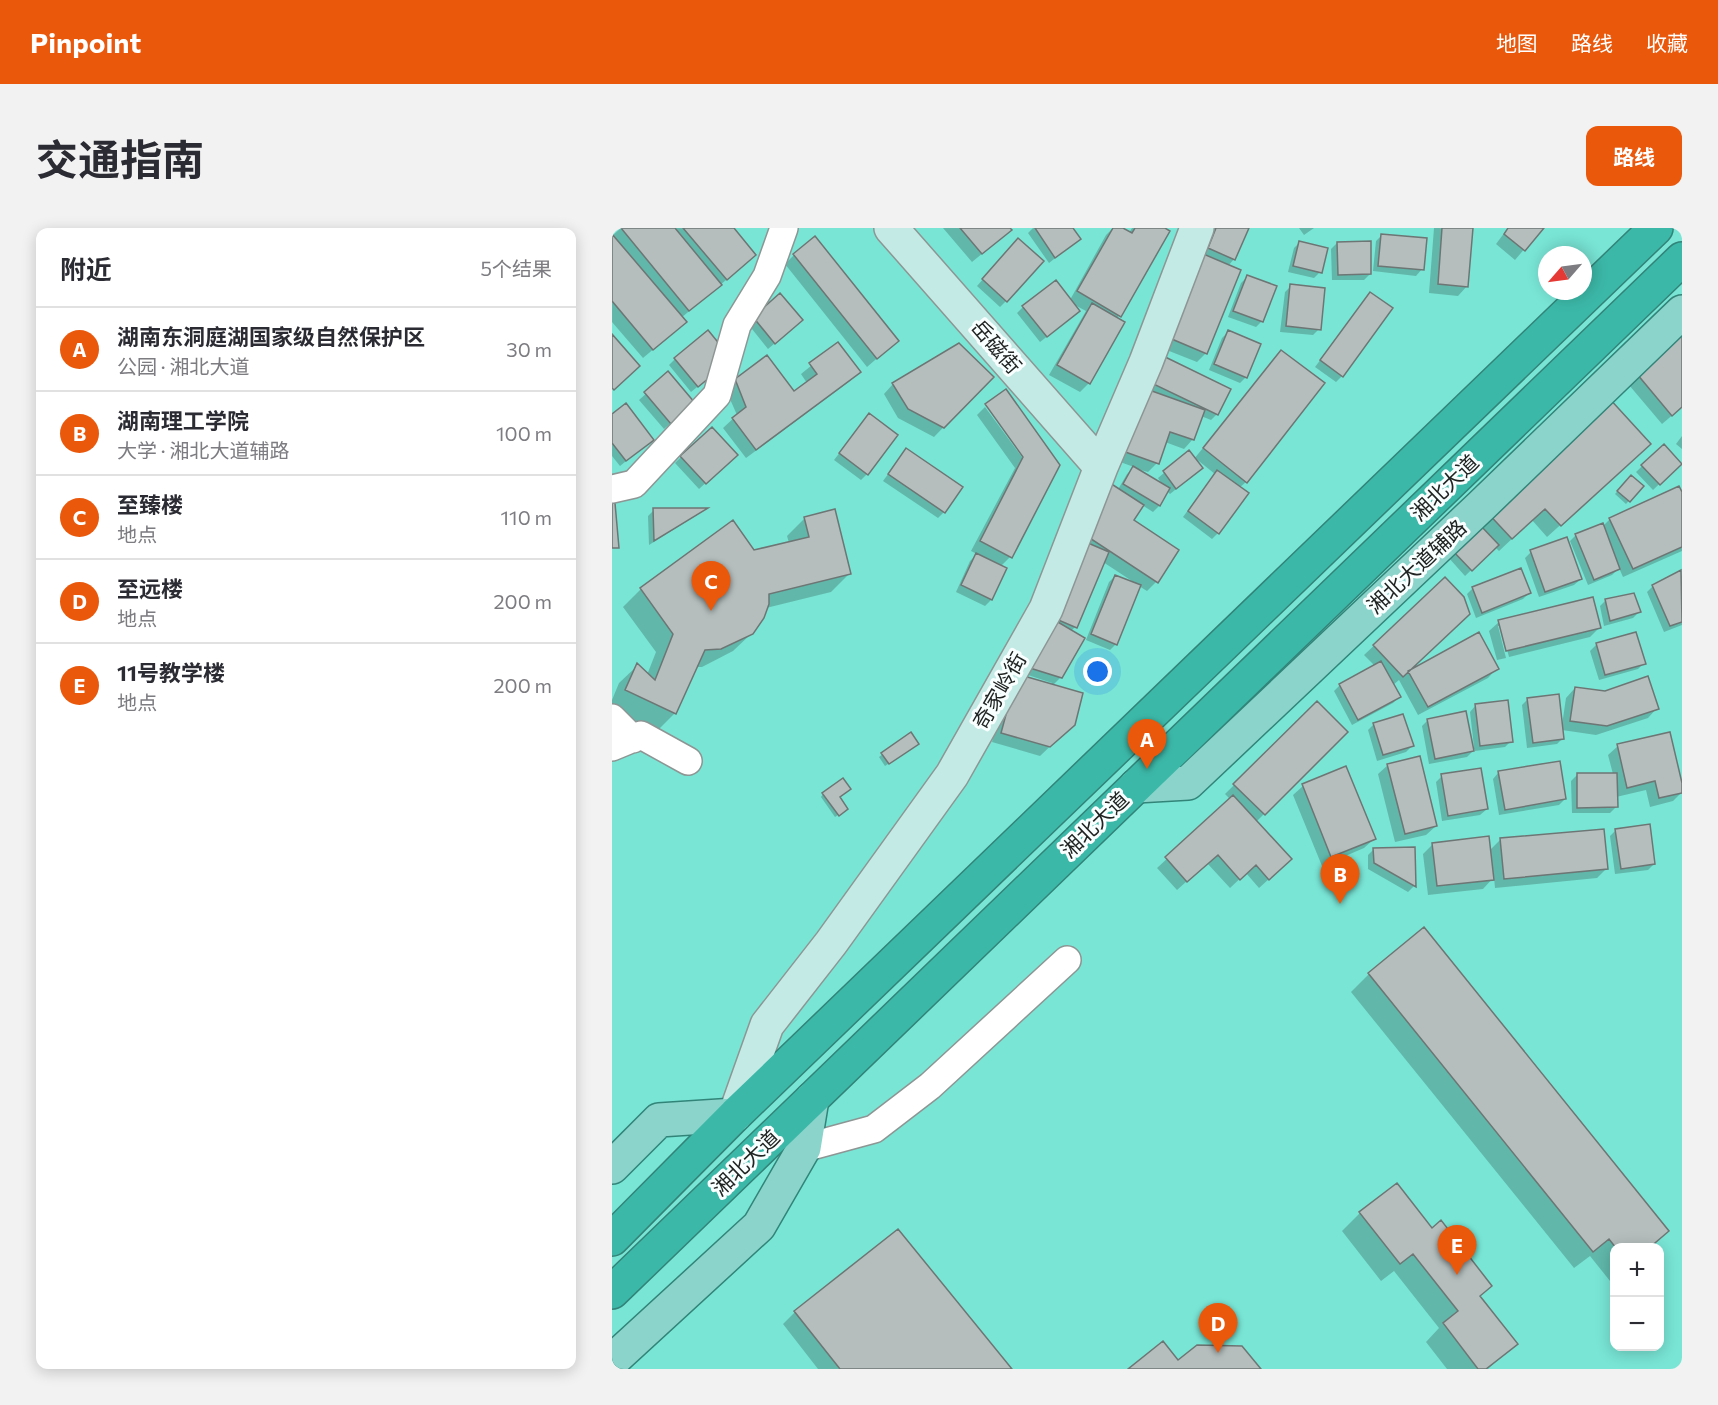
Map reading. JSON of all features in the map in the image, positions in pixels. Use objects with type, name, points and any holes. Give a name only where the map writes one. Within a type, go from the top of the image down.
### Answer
[{"type":"highway","name":"湘北大道","points":[[612,1239],[735,1116],[1656,228]]},
{"type":"highway","name":"湘北大道","points":[[612,1292],[1682,259]]},
{"type":"main road","name":"湘北大道辅路","points":[[1136,786],[1188,783],[1473,514],[1682,312]]},
{"type":"main road","points":[[612,1361],[759,1226],[804,1148],[812,1099]]},
{"type":"main road","points":[[612,1167],[659,1120],[735,1116]]},
{"type":"main road","points":[[730,1178],[804,1148]]},
{"type":"street","points":[[612,489],[634,484],[717,395],[737,325],[767,276],[784,228]]},
{"type":"street","name":"岳磁街","points":[[891,228],[1101,466]]},
{"type":"street","name":"奇家岭街","points":[[735,1116],[767,1024],[831,943],[952,775],[1046,609],[1101,466],[1146,362],[1197,228]]},
{"type":"street","points":[[612,718],[622,743],[641,735],[688,761]]},
{"type":"street","points":[[804,1148],[874,1129],[930,1086],[1067,960]]},
{"type":"green space","points":[[612,228],[1682,228],[1682,1369],[612,1369]]},
{"type":"building","points":[[621,228],[675,228],[722,285],[689,311]]},
{"type":"building","points":[[683,228],[734,228],[756,255],[727,280]]},
{"type":"building","points":[[960,228],[1010,228],[1012,230],[982,254]]},
{"type":"building","points":[[1035,228],[1073,228],[1081,239],[1055,258]]},
{"type":"building","points":[[1113,228],[1123,228],[1132,233],[1135,228],[1165,228],[1170,231],[1121,317],[1077,291]]},
{"type":"building","points":[[1216,228],[1249,228],[1235,260],[1208,248]]},
{"type":"building","points":[[1442,228],[1473,228],[1468,287],[1438,284]]},
{"type":"building","points":[[1508,228],[1544,228],[1525,251],[1504,234]]},
{"type":"building","points":[[612,234],[687,322],[653,350],[612,301]]},
{"type":"building","points":[[1381,234],[1427,238],[1424,270],[1378,266]]},
{"type":"building","points":[[815,236],[899,341],[877,359],[793,254]]},
{"type":"building","points":[[1018,238],[1044,261],[1007,302],[982,279]]},
{"type":"building","points":[[1299,241],[1328,248],[1322,273],[1293,266]]},
{"type":"building","points":[[1371,241],[1371,274],[1338,275],[1337,242]]},
{"type":"building","points":[[1201,253],[1241,270],[1207,354],[1167,337]]},
{"type":"building","points":[[1247,275],[1277,286],[1263,322],[1233,311]]},
{"type":"building","points":[[1056,280],[1080,311],[1047,337],[1022,306]]},
{"type":"building","points":[[1290,284],[1325,288],[1321,330],[1286,326]]},
{"type":"building","points":[[1370,292],[1393,308],[1343,377],[1320,360]]},
{"type":"building","points":[[780,293],[803,320],[775,344],[753,317]]},
{"type":"building","points":[[1092,303],[1125,322],[1090,384],[1057,365]]},
{"type":"building","points":[[708,330],[721,346],[715,373],[698,387],[674,358]]},
{"type":"building","points":[[1228,330],[1261,344],[1247,378],[1214,364]]},
{"type":"building","points":[[612,334],[640,366],[614,390],[612,388]]},
{"type":"building","points":[[1682,335],[1682,407],[1672,416],[1637,374]]},
{"type":"building","points":[[838,342],[861,372],[756,450],[732,418],[746,407],[735,379],[767,355],[794,391],[817,374],[809,363]]},
{"type":"building","points":[[959,343],[994,377],[944,428],[908,409],[892,383]]},
{"type":"building","points":[[1281,350],[1325,383],[1247,483],[1203,448]]},
{"type":"building","points":[[1157,353],[1231,389],[1218,415],[1145,380]]},
{"type":"building","points":[[668,371],[695,403],[671,424],[644,392]]},
{"type":"building","points":[[1138,386],[1205,410],[1194,440],[1170,432],[1159,464],[1117,449]]},
{"type":"building","points":[[1006,389],[1060,465],[1012,558],[980,541],[1023,457],[985,404]]},
{"type":"building","points":[[1608,397],[1651,444],[1561,526],[1545,509],[1512,539],[1484,509]]},
{"type":"building","points":[[626,403],[654,440],[626,461],[612,443],[612,414]]},
{"type":"building","points":[[869,413],[898,435],[868,475],[839,453]]},
{"type":"building","points":[[712,427],[738,455],[706,484],[680,456]]},
{"type":"building","points":[[1664,444],[1682,464],[1660,485],[1641,465]]},
{"type":"building","points":[[906,448],[963,487],[945,513],[888,474]]},
{"type":"building","points":[[1189,450],[1203,468],[1176,489],[1163,471]]},
{"type":"building","points":[[1133,466],[1170,488],[1160,506],[1123,484]]},
{"type":"building","points":[[1217,470],[1249,493],[1219,534],[1188,511]]},
{"type":"building","points":[[1631,475],[1644,486],[1630,502],[1617,491]]},
{"type":"building","points":[[1110,483],[1144,505],[1134,520],[1179,550],[1158,583],[1079,531]]},
{"type":"building","points":[[1679,486],[1682,492],[1682,547],[1633,569],[1609,518]]},
{"type":"building","points":[[612,503],[615,503],[619,548],[612,548]]},
{"type":"building","points":[[653,508],[708,508],[654,541]]},
{"type":"building","points":[[835,509],[851,574],[769,594],[769,604],[764,618],[753,634],[721,649],[705,650],[676,714],[625,690],[637,663],[655,680],[673,634],[640,588],[733,520],[754,550],[809,537],[804,517]]},
{"type":"building","points":[[1603,523],[1620,569],[1594,580],[1575,534]]},
{"type":"building","points":[[1480,525],[1499,545],[1472,571],[1452,550]]},
{"type":"building","points":[[1567,537],[1582,579],[1545,592],[1530,550]]},
{"type":"building","points":[[1081,540],[1109,552],[1077,628],[1049,616]]},
{"type":"building","points":[[976,553],[1007,568],[992,600],[961,585]]},
{"type":"building","points":[[1521,568],[1531,593],[1482,613],[1472,587]]},
{"type":"building","points":[[1681,570],[1682,622],[1670,626],[1652,585]]},
{"type":"building","points":[[1115,575],[1141,585],[1117,645],[1091,634]]},
{"type":"building","points":[[1445,577],[1464,597],[1470,614],[1403,677],[1373,645]]},
{"type":"building","points":[[1634,593],[1641,612],[1610,621],[1605,599]]},
{"type":"building","points":[[1593,597],[1601,628],[1506,651],[1498,620]]},
{"type":"building","points":[[1046,615],[1085,638],[1062,678],[1017,664]]},
{"type":"building","points":[[1479,632],[1499,669],[1428,707],[1408,671]]},
{"type":"building","points":[[1636,632],[1646,664],[1605,675],[1596,643]]},
{"type":"building","points":[[1381,661],[1401,697],[1358,720],[1339,684]]},
{"type":"building","points":[[1017,674],[1083,693],[1075,725],[1050,747],[1001,733]]},
{"type":"building","points":[[1648,676],[1659,709],[1607,726],[1570,721],[1575,687],[1605,691]]},
{"type":"building","points":[[1559,694],[1564,739],[1533,743],[1527,698]]},
{"type":"building","points":[[1508,700],[1513,742],[1480,746],[1475,704]]},
{"type":"building","points":[[1317,701],[1348,732],[1265,815],[1233,784]]},
{"type":"building","points":[[1466,711],[1474,751],[1435,759],[1427,719]]},
{"type":"building","points":[[1403,714],[1414,746],[1383,755],[1373,723]]},
{"type":"building","points":[[911,732],[919,744],[889,764],[881,753]]},
{"type":"building","points":[[1670,732],[1682,783],[1682,793],[1659,798],[1655,781],[1627,788],[1617,744]]},
{"type":"building","points":[[1420,756],[1437,826],[1405,834],[1387,764]]},
{"type":"building","points":[[1560,761],[1566,799],[1505,810],[1498,771]]},
{"type":"building","points":[[1346,766],[1376,839],[1331,857],[1302,784]]},
{"type":"building","points":[[1481,768],[1488,809],[1448,816],[1441,774]]},
{"type":"building","points":[[1577,773],[1617,773],[1618,807],[1577,808]]},
{"type":"building","points":[[843,778],[851,789],[840,797],[848,809],[839,816],[822,793]]},
{"type":"building","points":[[1233,795],[1292,859],[1269,880],[1256,865],[1240,880],[1218,855],[1187,882],[1165,857]]},
{"type":"building","points":[[1650,824],[1655,864],[1621,869],[1615,829]]},
{"type":"building","points":[[1604,829],[1608,869],[1504,879],[1500,838]]},
{"type":"building","points":[[1489,836],[1494,880],[1437,886],[1432,843]]},
{"type":"building","points":[[1415,847],[1416,887],[1374,863],[1373,848]]},
{"type":"building","points":[[1424,927],[1669,1231],[1655,1243],[1612,1243],[1609,1239],[1593,1252],[1368,973]]},
{"type":"building","points":[[1397,1183],[1432,1228],[1441,1220],[1492,1286],[1480,1296],[1518,1344],[1486,1369],[1478,1369],[1443,1323],[1458,1311],[1413,1254],[1400,1264],[1359,1212]]},
{"type":"building","points":[[898,1229],[1012,1369],[840,1369],[794,1311]]},
{"type":"building","points":[[1163,1341],[1178,1360],[1197,1345],[1242,1346],[1261,1369],[1128,1369]]},
{"type":"place","name":"至臻楼","points":[[711,611]]},
{"type":"place","name":"湖南东洞庭湖国家级自然保护区","points":[[1147,769]]},
{"type":"place","name":"湖南理工学院","points":[[1340,904]]},
{"type":"place","name":"11号教学楼","points":[[1457,1275]]},
{"type":"place","name":"至远楼","points":[[1218,1353]]}]
